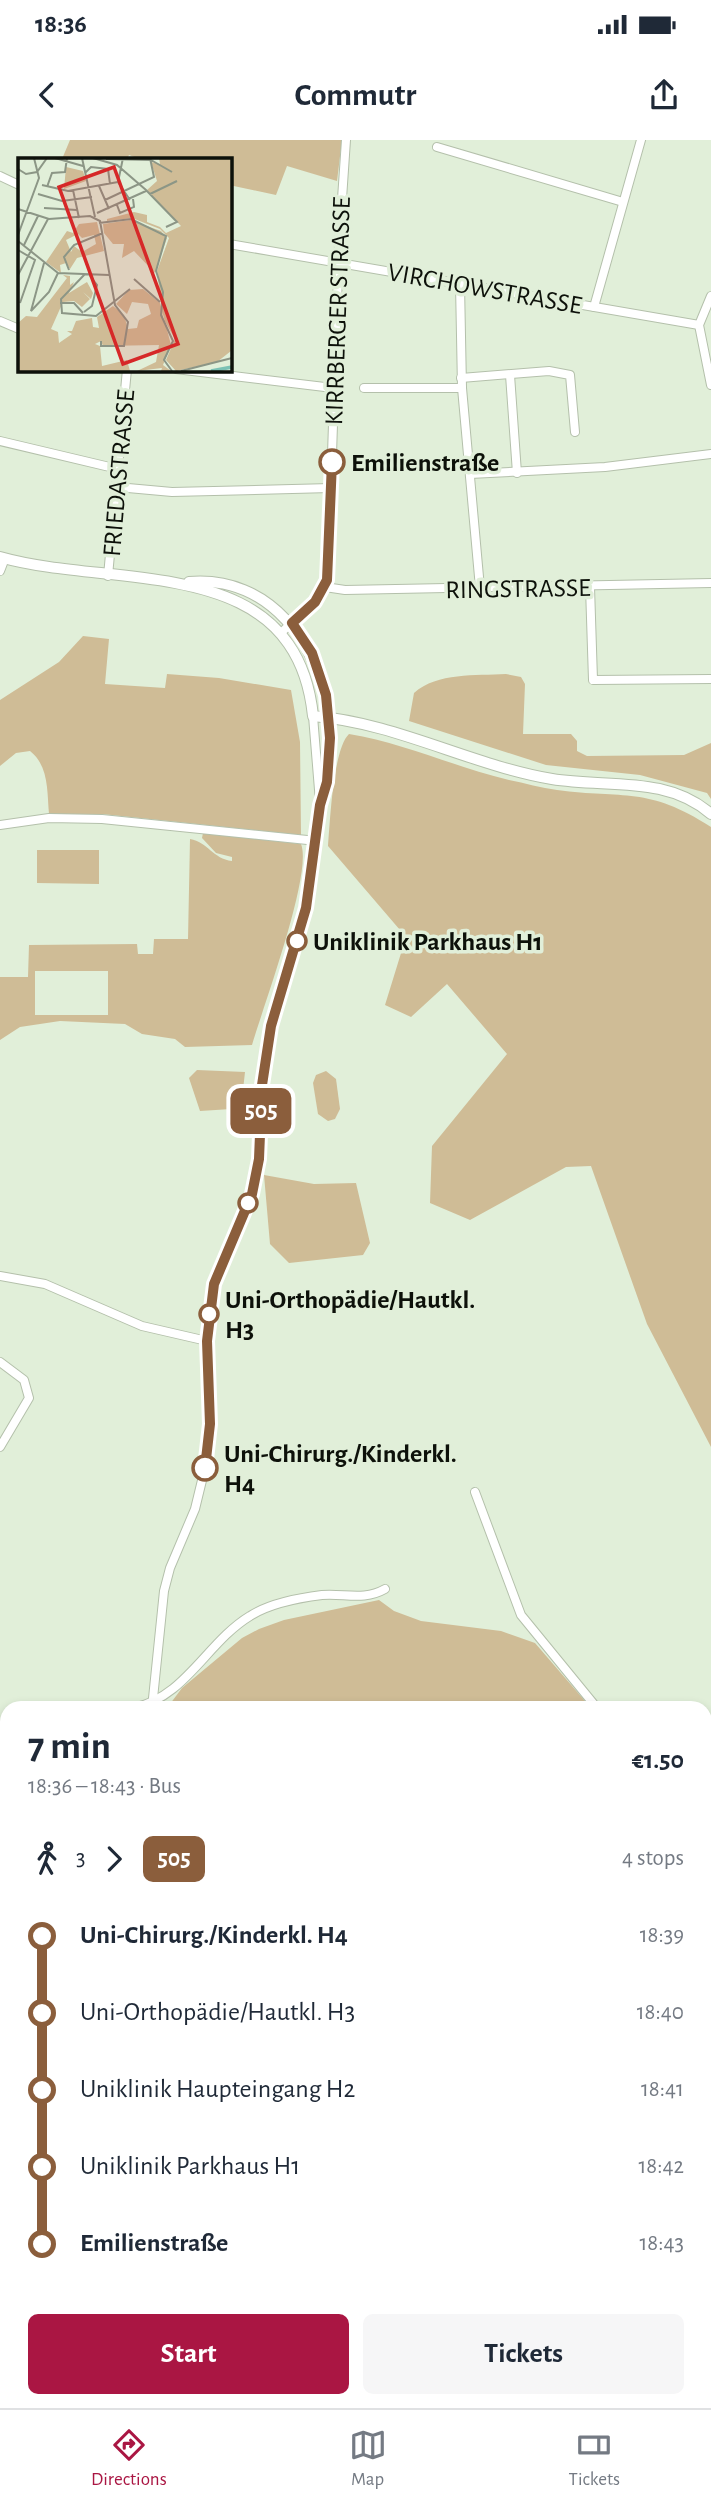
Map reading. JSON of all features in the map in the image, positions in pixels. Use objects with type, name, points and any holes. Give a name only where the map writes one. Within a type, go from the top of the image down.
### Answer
[{"type":"street","name":"KIRRBERGER STRASSE","points":[[325,587],[329,564],[338,262],[346,140]]},
{"type":"street","points":[[594,307],[641,140]]},
{"type":"street","points":[[437,146],[623,202]]},
{"type":"street","points":[[0,176],[18,185]]},
{"type":"street","name":"VIRCHOWSTRASSE","points":[[231,244],[699,326]]},
{"type":"street","points":[[460,284],[462,383],[480,588]]},
{"type":"street","points":[[711,296],[699,326],[711,385]]},
{"type":"street","points":[[0,321],[18,329]]},
{"type":"street","name":"FRIEDASTRASSE","points":[[108,576],[127,371]]},
{"type":"street","points":[[193,371],[333,388]]},
{"type":"street","points":[[364,388],[462,383],[549,371],[570,375],[575,432]]},
{"type":"street","points":[[510,375],[517,472]]},
{"type":"street","points":[[0,441],[118,469]]},
{"type":"street","points":[[470,474],[605,467],[711,454]]},
{"type":"street","points":[[117,486],[172,492],[331,488]]},
{"type":"street","points":[[0,571],[3,558],[108,576],[174,583],[226,595],[243,603],[281,633],[306,672],[313,716],[320,805],[317,841],[306,908],[271,1026],[262,1085],[256,1177],[252,1194],[216,1276],[207,1341],[210,1424],[205,1468],[195,1509],[170,1568],[164,1591],[152,1701]]},
{"type":"street","points":[[174,583],[199,581],[236,587],[258,597],[292,623],[318,668],[329,717],[327,782],[320,805]]},
{"type":"street","name":"RINGSTRASSE","points":[[325,587],[345,590],[711,583]]},
{"type":"street","points":[[281,633],[325,587]]},
{"type":"street","points":[[590,587],[593,680],[711,679]]},
{"type":"street","points":[[313,716],[403,733],[535,775],[661,788],[686,797],[711,814]]},
{"type":"street","points":[[0,825],[49,818],[102,818],[317,841]]},
{"type":"street","points":[[0,1276],[45,1284],[142,1326],[207,1341]]},
{"type":"street","points":[[0,1362],[28,1387],[29,1398],[26,1409],[0,1447]]},
{"type":"street","points":[[475,1492],[521,1615],[591,1701]]},
{"type":"street","points":[[158,1701],[167,1695],[220,1639],[249,1616],[287,1601],[324,1595],[373,1596],[385,1589]]},
{"type":"shaded area","points":[[70,140],[342,140],[337,181],[287,166],[276,195],[231,185],[231,158],[137,158],[129,155],[128,158],[62,158]]},
{"type":"shaded area","points":[[83,636],[109,639],[105,684],[165,688],[167,674],[219,678],[291,690],[300,742],[301,835],[102,814],[49,814],[44,771],[30,751],[16,753],[0,766],[0,700],[59,662]]},
{"type":"shaded area","points":[[506,674],[521,677],[525,684],[523,734],[571,734],[577,741],[577,751],[587,756],[684,755],[711,743],[711,799],[707,793],[640,775],[546,765],[409,721],[414,693],[434,681],[457,676]]},
{"type":"shaded area","points":[[349,734],[390,743],[489,775],[539,787],[636,796],[652,800],[670,805],[711,827],[711,1447],[647,1324],[591,1166],[566,1167],[470,1220],[430,1203],[432,1146],[507,1054],[447,984],[411,1017],[385,1005],[406,937],[328,846],[336,770],[339,755]]},
{"type":"shaded area","points":[[203,833],[301,844],[303,859],[294,910],[252,1045],[185,1047],[175,1039],[142,1034],[125,1024],[60,1021],[20,1027],[0,1040],[0,977],[28,977],[29,945],[137,944],[138,954],[153,954],[154,939],[188,939],[190,839],[201,843],[225,860],[232,861],[232,857],[216,853],[202,838]],"holes":[[[35,971],[108,971],[108,1015],[35,1015]]]},
{"type":"shaded area","points":[[37,850],[99,850],[99,884],[37,883]]},
{"type":"shaded area","points":[[197,1070],[245,1072],[243,1090],[247,1108],[200,1111],[189,1078]]},
{"type":"shaded area","points":[[326,1071],[336,1079],[340,1109],[335,1119],[328,1121],[318,1114],[313,1083],[316,1075]]},
{"type":"shaded area","points":[[264,1175],[314,1184],[356,1183],[370,1243],[363,1255],[289,1263],[270,1244]]},
{"type":"shaded area","points":[[379,1600],[394,1611],[421,1621],[501,1631],[535,1643],[585,1701],[172,1701],[182,1688],[242,1638],[284,1620]]},
{"type":"bus line","name":"505","points":[[205,1468],[210,1424],[207,1341],[209,1312],[216,1276],[252,1194],[256,1177],[262,1085],[271,1026],[306,908],[320,805],[327,782],[330,738],[326,695],[312,653],[292,623],[315,602],[327,580],[332,462]]},
{"type":"place","name":"Emilienstraße","points":[[332,462]]},
{"type":"place","name":"Uniklinik Parkhaus H1","points":[[297,941]]},
{"type":"place","name":"Uni-Orthopädie/Hautkl. H3","points":[[209,1314]]},
{"type":"place","name":"Uni-Chirurg./Kinderkl. H4","points":[[205,1468]]}]
